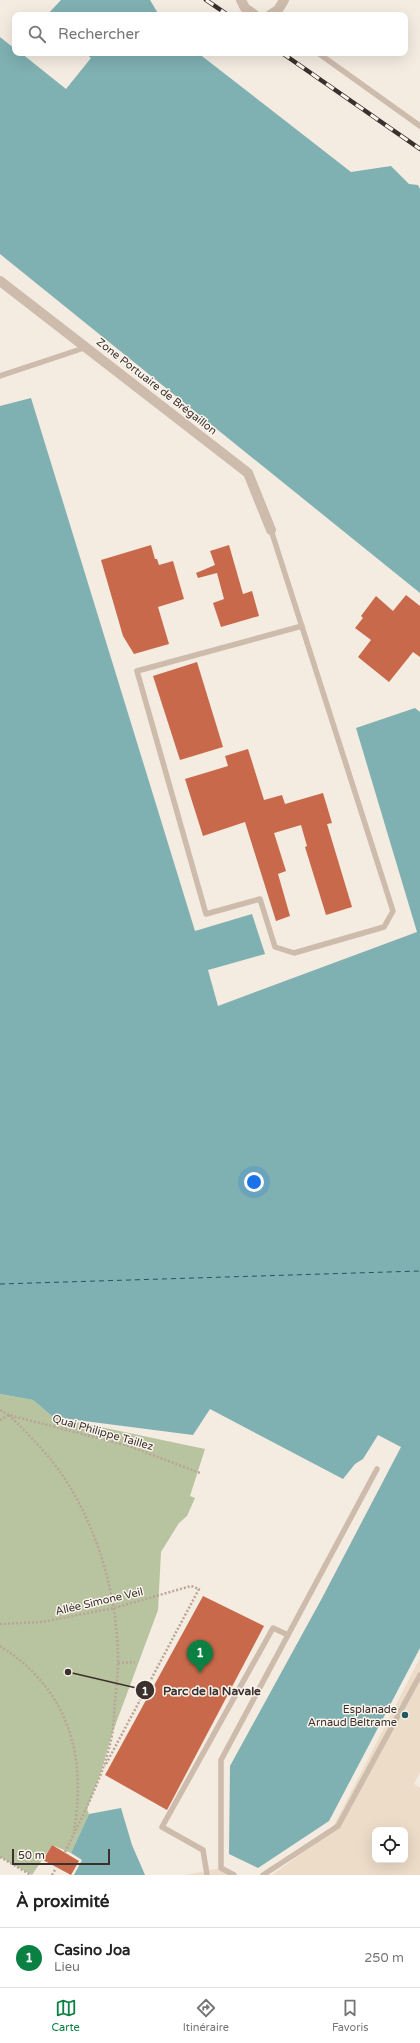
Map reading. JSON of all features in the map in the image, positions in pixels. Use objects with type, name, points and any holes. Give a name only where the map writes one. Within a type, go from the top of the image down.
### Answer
[{"type":"street","points":[[241,0],[245,8],[251,12]]},
{"type":"street","points":[[276,12],[284,0]]},
{"type":"street","name":"Zone Portuaire de Brégaillon","points":[[0,281],[88,347],[248,473],[272,530]]},
{"type":"lane","points":[[322,56],[420,126]]},
{"type":"lane","points":[[0,376],[88,347]]},
{"type":"lane","points":[[272,530],[393,911],[384,927],[294,953],[275,947],[260,899],[206,914],[137,672],[302,626]]},
{"type":"lane","points":[[234,1875],[221,1868],[221,1760],[377,1469]]},
{"type":"lane","points":[[207,1875],[203,1850],[162,1827],[273,1628],[288,1635]]},
{"type":"lane","points":[[263,1875],[338,1826],[420,1675]]},
{"type":"path","name":"Quai Philippe Taillez","points":[[0,1410],[9,1415],[128,1446],[200,1473]]},
{"type":"path","points":[[0,1420],[9,1415],[29,1434],[63,1476],[93,1535],[104,1568],[114,1608],[118,1663],[112,1734],[101,1772],[87,1809],[65,1852]]},
{"type":"path","name":"Allée Simone Veil","points":[[0,1624],[42,1622],[114,1608],[191,1586],[199,1589],[101,1772]]},
{"type":"path","points":[[0,1646],[19,1658],[48,1690],[62,1711],[71,1733],[78,1761],[79,1788],[74,1833]]},
{"type":"path","points":[[118,1663],[136,1662]]},
{"type":"path","points":[[0,1856],[31,1875]]},
{"type":"path","points":[[52,1875],[56,1868]]},
{"type":"green space","points":[[0,1394],[33,1400],[53,1417],[205,1449],[190,1496],[195,1498],[187,1516],[179,1523],[161,1552],[158,1610],[112,1734],[101,1772],[87,1809],[89,1814],[71,1853],[52,1845],[32,1875],[0,1857]]},
{"type":"shaded area","name":"Esplanade Arnaud Beltrame","points":[[420,1658],[420,1772],[414,1784],[420,1788],[420,1875],[272,1875],[330,1833]]},
{"type":"shaded area","points":[[221,1868],[234,1875],[185,1875]]},
{"type":"water","points":[[61,0],[150,0],[157,12],[50,12]]},
{"type":"water","points":[[0,37],[12,47],[12,56],[25,56],[66,89],[91,58],[89,56],[202,56],[351,172],[391,166],[409,184],[418,185],[420,189],[420,593],[0,254]]},
{"type":"water","points":[[31,398],[195,931],[252,914],[265,954],[208,970],[218,1006],[417,932],[356,728],[415,708],[420,712],[420,1648],[329,1821],[258,1868],[229,1854],[230,1766],[321,1600],[401,1447],[378,1435],[363,1459],[355,1464],[343,1479],[210,1409],[193,1435],[53,1417],[33,1400],[0,1394],[0,406]]},
{"type":"water","points":[[121,1808],[132,1845],[145,1875],[74,1875],[82,1860],[71,1853],[89,1814]]},
{"type":"building","points":[[151,545],[155,559],[157,559],[159,565],[173,561],[184,599],[158,607],[169,644],[134,654],[123,636],[101,560]]},
{"type":"building","points":[[229,545],[243,594],[252,591],[259,616],[221,627],[213,603],[224,599],[217,573],[198,578],[196,573],[215,565],[210,551]]},
{"type":"building","points":[[406,595],[420,606],[420,657],[413,652],[389,682],[358,657],[371,640],[355,628],[363,618],[361,616],[376,596],[393,611]]},
{"type":"building","points":[[197,662],[223,747],[180,760],[153,676]]},
{"type":"building","points":[[248,749],[264,800],[282,795],[285,804],[323,793],[332,823],[327,824],[352,907],[326,915],[305,847],[307,846],[301,825],[274,833],[286,871],[278,874],[290,916],[276,921],[245,822],[203,836],[185,779],[228,766],[225,756]]},
{"type":"building","points":[[203,1596],[264,1626],[167,1810],[105,1775]]},
{"type":"building","points":[[52,1845],[79,1861],[71,1875],[43,1860]]},
{"type":"ferry route","points":[[0,1284],[420,1271]]},
{"type":"railway","points":[[206,0],[224,12]]},
{"type":"railway","points":[[286,56],[420,149]]},
{"type":"place","name":"Parc de la Navale","points":[[68,1672]]},
{"type":"place","name":"Casino Joa","points":[[200,1673]]},
{"type":"place","name":"Esplanade Arnaud Beltrame","points":[[405,1715]]}]
